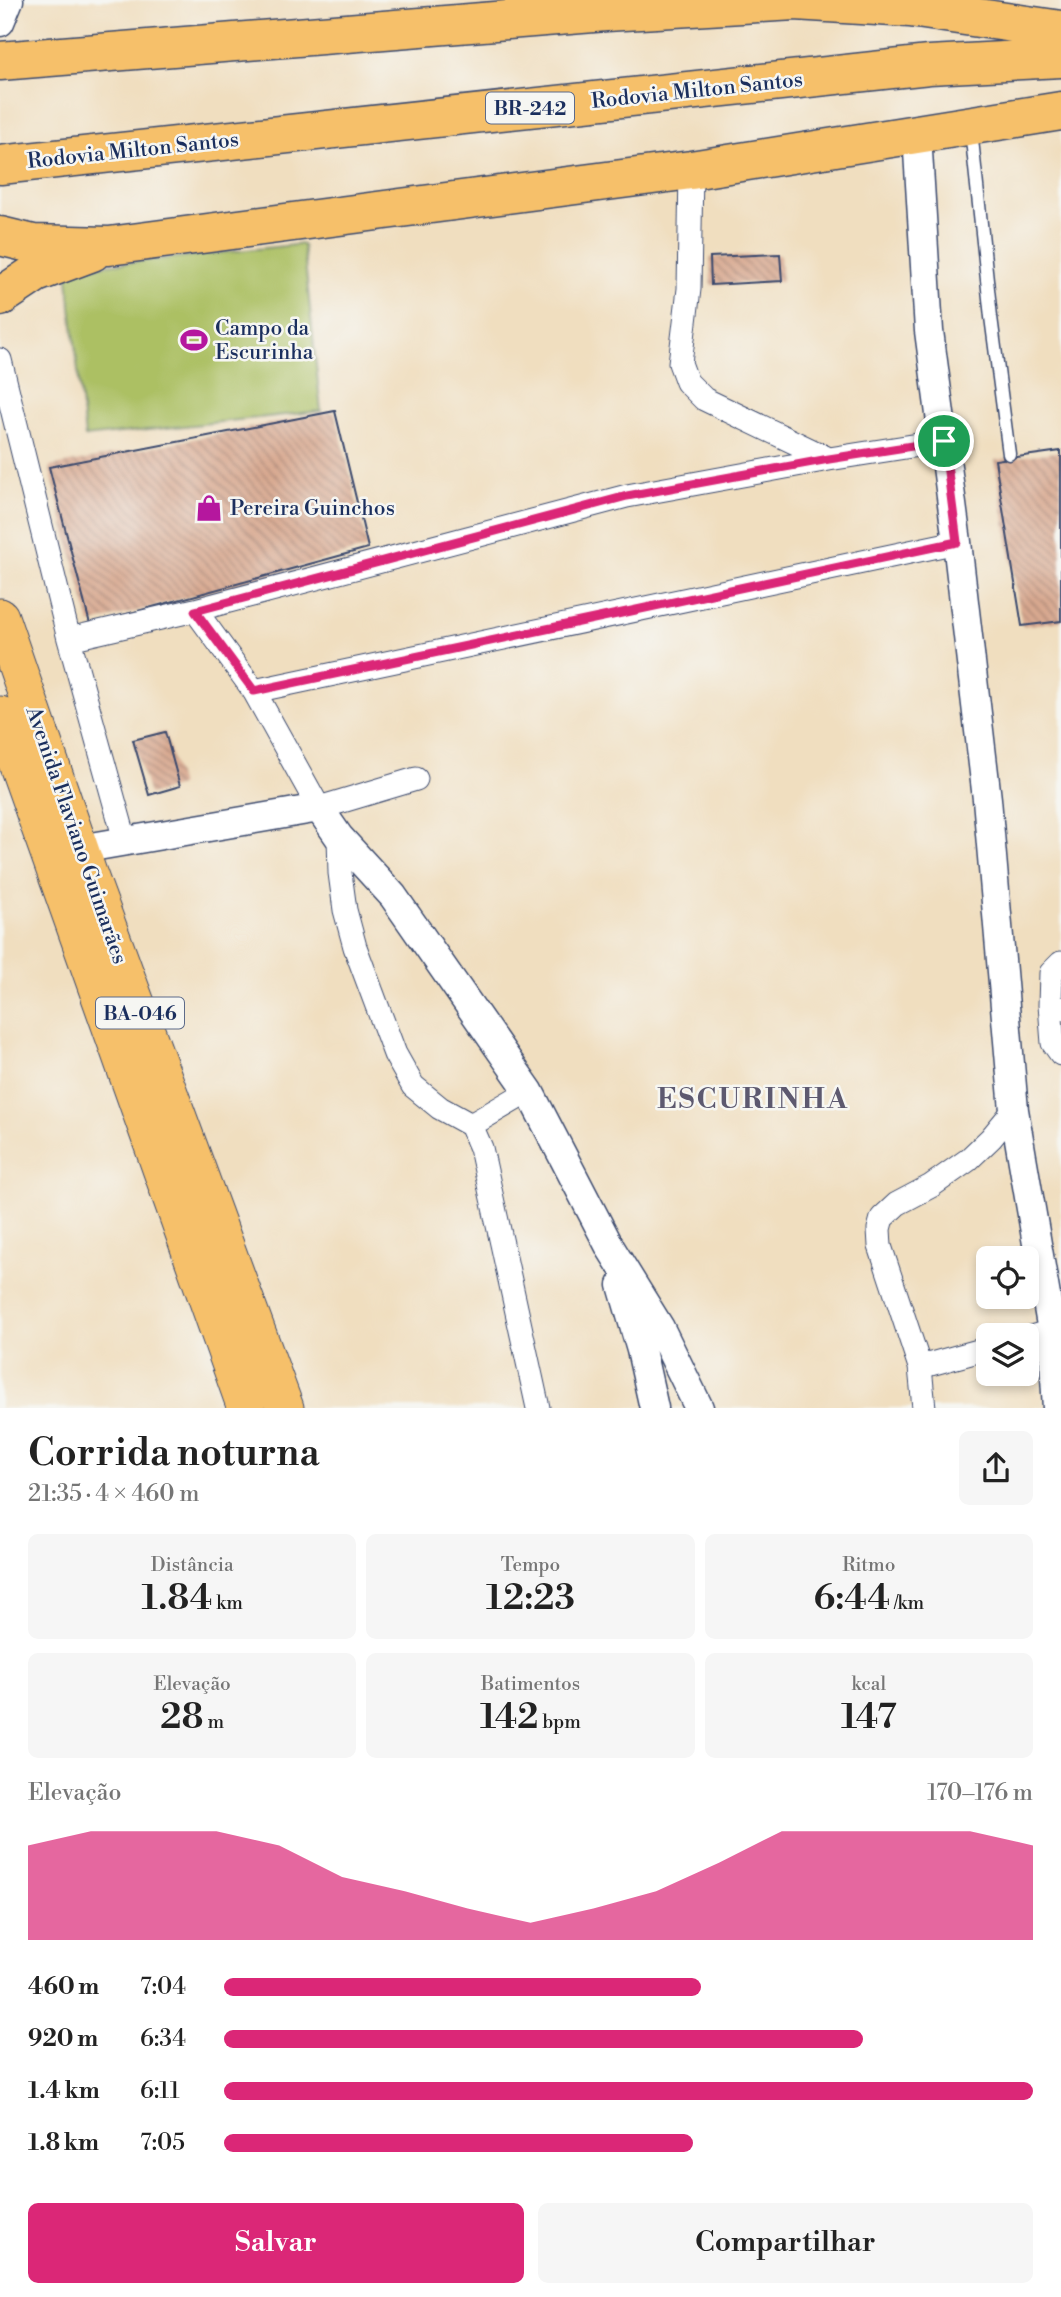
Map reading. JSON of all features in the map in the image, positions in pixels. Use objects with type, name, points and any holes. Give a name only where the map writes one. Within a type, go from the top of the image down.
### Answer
[{"type":"highway","points":[[0,61],[606,12],[795,1],[910,8],[1061,30]]},
{"type":"highway","name":"Rodovia Milton Santos","points":[[0,165],[929,65],[1061,58]]},
{"type":"highway","points":[[0,236],[33,244],[109,246],[691,170],[1061,111]]},
{"type":"highway","points":[[0,298],[36,273],[109,246]]},
{"type":"main road","name":"Avenida Flaviano Guimarães","points":[[0,617],[80,849],[285,1408]]},
{"type":"main road","name":"Avenida Flaviano Guimarães","points":[[0,715],[246,1408]]},
{"type":"street","points":[[0,22],[9,0]]},
{"type":"street","points":[[917,135],[929,331],[987,799],[1014,1110],[1040,1334],[1057,1408]]},
{"type":"street","points":[[691,170],[689,289],[680,363],[687,382],[704,399],[829,459]]},
{"type":"street","points":[[0,360],[69,639],[125,840]]},
{"type":"street","points":[[69,639],[195,611],[627,496],[944,441]]},
{"type":"street","points":[[254,691],[957,542]]},
{"type":"street","points":[[195,611],[254,691],[318,808],[339,837],[393,896],[529,1091],[611,1249],[660,1328],[699,1408]]},
{"type":"street","points":[[80,849],[318,808],[416,779]]},
{"type":"street","points":[[339,837],[345,910],[355,947],[395,1054],[413,1086],[440,1108],[471,1125],[481,1148],[538,1408]]},
{"type":"street","points":[[1061,963],[1051,973],[1056,1006],[1053,1043],[1061,1054]]},
{"type":"street","points":[[471,1125],[529,1091]]},
{"type":"street","points":[[924,1408],[920,1367],[880,1246],[879,1229],[883,1218],[897,1204],[931,1186],[968,1160],[1014,1110]]},
{"type":"street","points":[[611,1249],[641,1350],[654,1408]]},
{"type":"street","points":[[920,1367],[976,1352]]},
{"type":"lane","points":[[971,126],[991,317],[1009,454]]},
{"type":"green space","name":"Campo da Escurinha","points":[[303,244],[321,411],[85,437],[67,269]]},
{"type":"building","points":[[780,254],[782,281],[711,285],[710,257]]},
{"type":"building","name":"Pereira Guinchos","points":[[335,411],[368,548],[90,624],[49,467]]},
{"type":"building","points":[[1061,451],[1061,621],[1022,626],[995,460]]},
{"type":"building","points":[[165,732],[180,786],[149,795],[133,740]]},
{"type":"place","name":"Campo da Escurinha","points":[[194,340]]},
{"type":"place","name":"Pereira Guinchos","points":[[209,508]]},
{"type":"district","name":"ESCURINHA","points":[[753,1098]]},
{"type":"route","points":[[944,441],[957,542],[254,691],[195,611],[627,496],[715,478],[944,441]]}]
